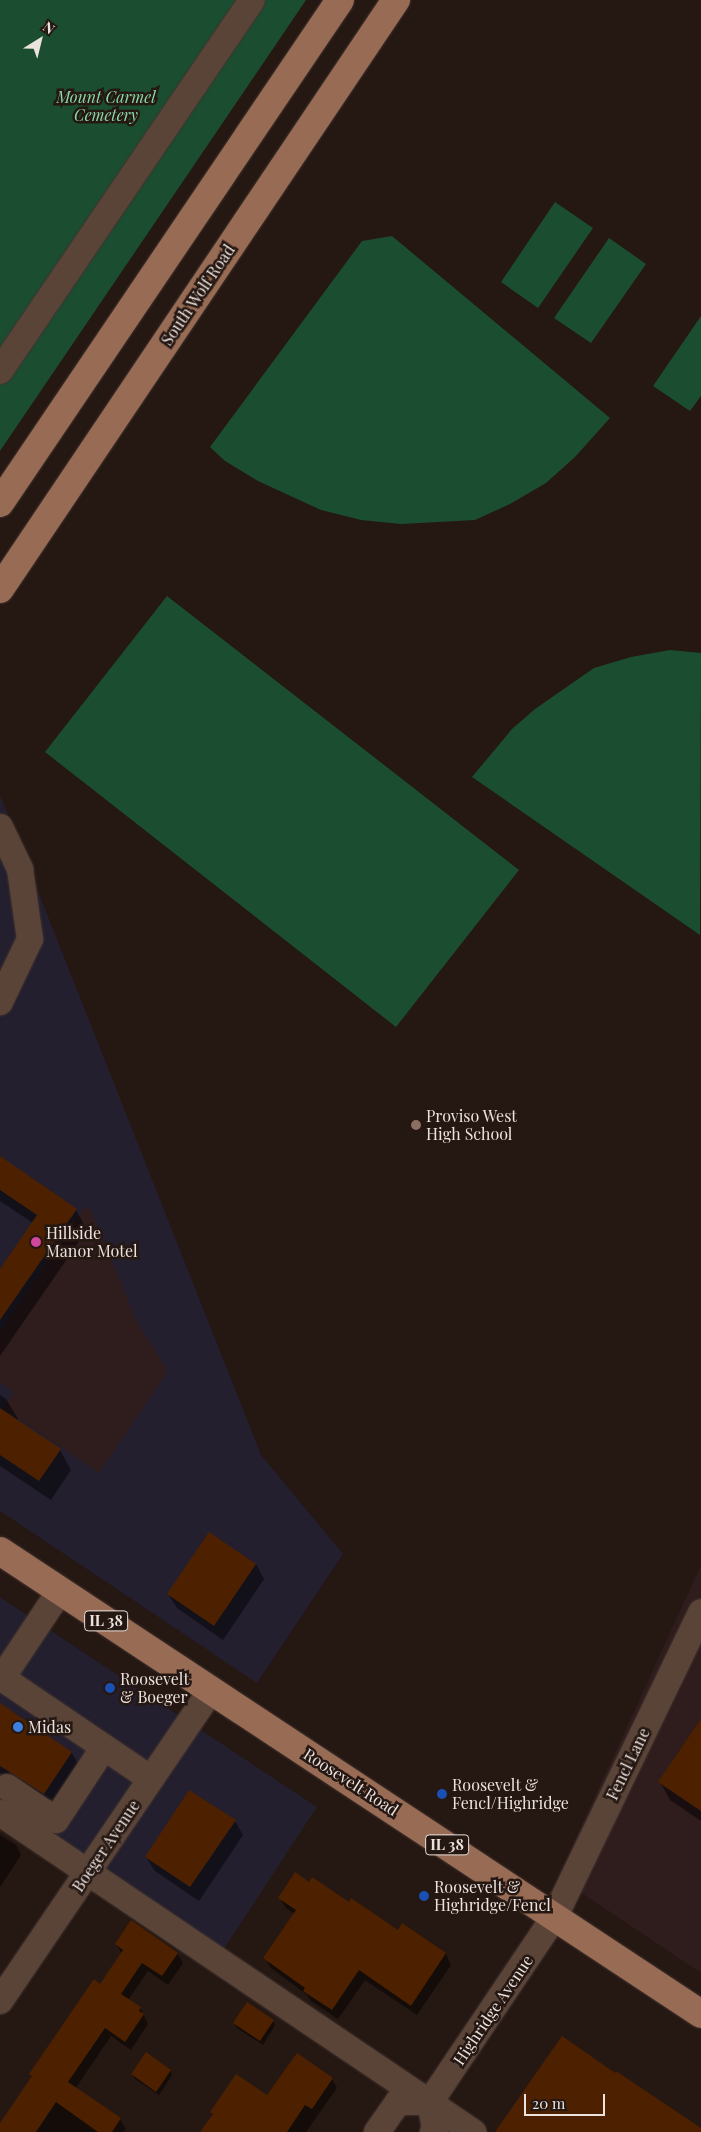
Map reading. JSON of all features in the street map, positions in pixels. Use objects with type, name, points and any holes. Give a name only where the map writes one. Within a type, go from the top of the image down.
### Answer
[{"type":"main road","points":[[1,500],[340,0]]},
{"type":"main road","name":"South Wolf Road","points":[[0,589],[396,0]]},
{"type":"main road","name":"Roosevelt Road","points":[[0,1552],[701,2014]]},
{"type":"street","points":[[0,371],[252,0]]},
{"type":"street","points":[[0,827],[20,869],[30,939],[0,1002]]},
{"type":"street","points":[[60,1591],[2,1678],[151,1779]]},
{"type":"street","name":"Fencl Lane","points":[[555,1916],[701,1612]]},
{"type":"street","name":"Boeger Avenue","points":[[0,2001],[211,1690]]},
{"type":"street","points":[[7,1787],[56,1820],[104,1747]]},
{"type":"street","points":[[0,1813],[473,2132]]},
{"type":"street","name":"Highridge Avenue","points":[[430,2102],[555,1916]]},
{"type":"street","points":[[377,2132],[398,2102],[430,2102]]},
{"type":"street","points":[[430,2102],[435,2128],[433,2132]]},
{"type":"shaded area","points":[[0,795],[261,1455],[343,1554],[257,1683],[0,1511]]},
{"type":"shaded area","points":[[85,1206],[91,1210],[136,1320],[168,1371],[99,1473],[3,1408],[14,1392],[0,1382],[0,1332]]},
{"type":"shaded area","points":[[701,1565],[701,1973],[558,1877]]},
{"type":"shaded area","points":[[0,1597],[317,1807],[214,1964],[0,1820]]},
{"type":"green space","name":"Mount Carmel Cemetery","points":[[0,0],[306,0],[0,451]]},
{"type":"green space","points":[[555,202],[593,228],[538,308],[501,282]]},
{"type":"green space","points":[[392,236],[610,418],[575,457],[546,483],[510,504],[475,520],[401,524],[361,520],[321,510],[258,481],[225,461],[210,447],[362,241]]},
{"type":"green space","points":[[609,238],[646,264],[591,343],[554,318]]},
{"type":"green space","points":[[701,316],[701,396],[690,411],[653,386]]},
{"type":"green space","points":[[167,596],[519,870],[396,1027],[45,752]]},
{"type":"green space","points":[[670,650],[701,653],[700,935],[472,777],[512,729],[535,709],[594,668],[631,657]]},
{"type":"building","name":"Hillside Manor Motel","points":[[0,1156],[77,1209],[0,1320],[0,1269],[37,1215],[0,1190]]},
{"type":"building","points":[[0,1408],[61,1449],[39,1481],[0,1455]]},
{"type":"building","points":[[209,1532],[256,1564],[214,1626],[167,1594]]},
{"type":"building","name":"Midas","points":[[0,1703],[72,1752],[44,1794],[0,1766]]},
{"type":"building","points":[[701,1719],[701,1811],[658,1782]]},
{"type":"building","points":[[189,1790],[236,1820],[190,1887],[145,1857]]},
{"type":"building","points":[[295,1872],[309,1882],[312,1877],[349,1902],[351,1898],[398,1930],[402,1923],[446,1953],[411,2006],[359,1970],[332,2010],[303,1991],[305,1988],[263,1958],[296,1910],[278,1898]]},
{"type":"building","points":[[131,1920],[178,1953],[162,1976],[142,1963],[121,1994],[141,2007],[139,2011],[144,2014],[125,2042],[105,2028],[68,2082],[121,2118],[112,2132],[98,2132],[56,2102],[36,2132],[0,2132],[0,2123],[32,2076],[29,2074],[94,1979],[100,1984],[123,1950],[115,1944]]},
{"type":"building","points":[[247,2002],[274,2020],[260,2041],[233,2023]]},
{"type":"building","points":[[562,2036],[615,2073],[616,2071],[701,2128],[701,2132],[495,2132]]},
{"type":"building","points":[[146,2052],[171,2070],[156,2092],[131,2074]]},
{"type":"building","points":[[297,2053],[333,2078],[312,2109],[305,2105],[287,2132],[200,2132],[213,2114],[210,2112],[236,2074],[267,2095]]},
{"type":"place","name":"Proviso West High School","points":[[416,1125]]},
{"type":"place","name":"Hillside Manor Motel","points":[[36,1242]]},
{"type":"place","name":"Roosevelt & Boeger","points":[[110,1688]]},
{"type":"place","name":"Midas","points":[[18,1727]]},
{"type":"place","name":"Roosevelt & Fencl/Highridge","points":[[442,1794]]},
{"type":"place","name":"Roosevelt & Highridge/Fencl","points":[[424,1896]]}]
